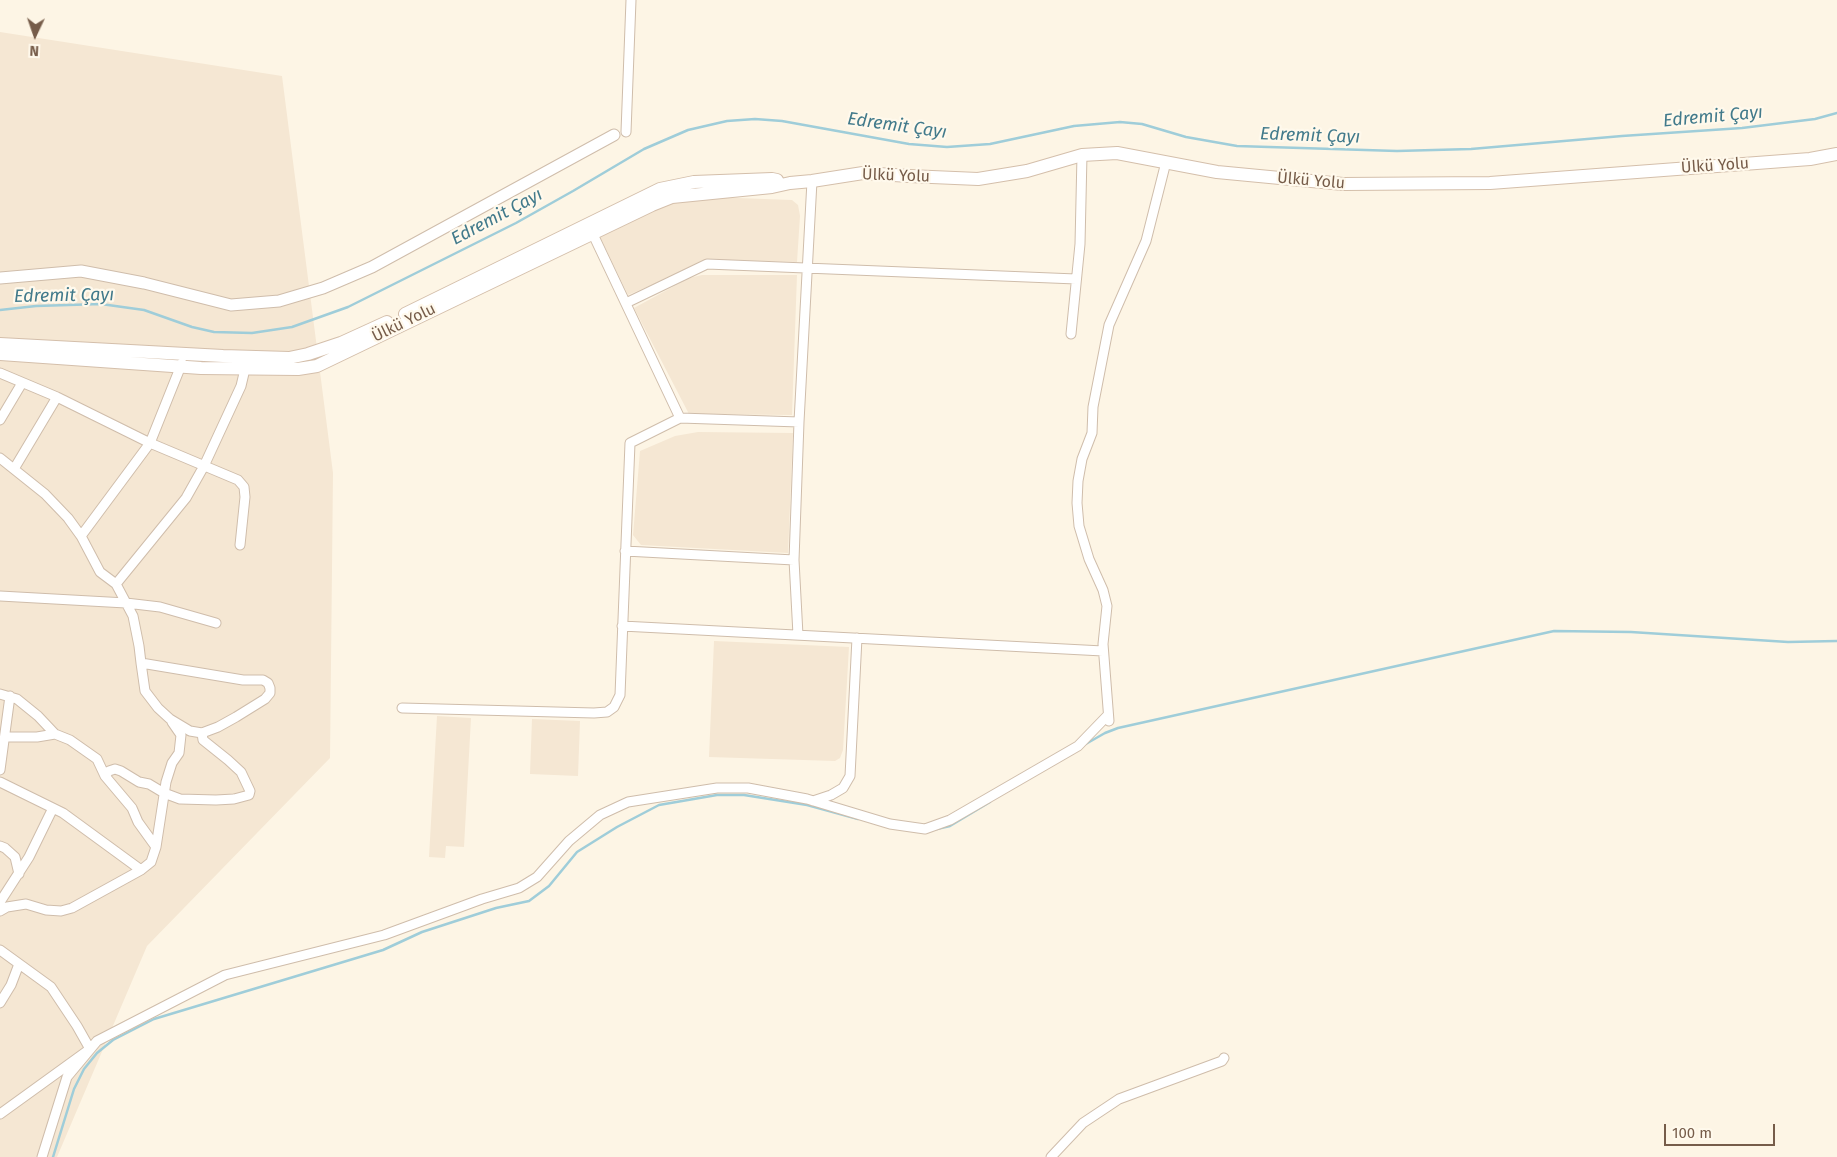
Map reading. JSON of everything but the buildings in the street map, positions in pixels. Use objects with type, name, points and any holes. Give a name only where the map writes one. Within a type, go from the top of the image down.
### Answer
[{"type":"main road","name":"Ülkü Yolu","points":[[0,354],[182,367],[298,369],[317,366],[590,228],[651,193],[677,184],[694,182],[772,179],[790,183],[864,173],[978,179],[1027,171],[1082,155],[1116,153],[1217,172],[1343,184],[1480,184],[1810,159],[1837,154]]},
{"type":"main road","name":"Ülkü Yolu","points":[[0,344],[289,358],[308,354],[377,327],[590,228]]},
{"type":"street","points":[[626,132],[631,0]]},
{"type":"street","points":[[0,278],[81,272],[152,285],[231,305],[279,301],[297,297],[372,267],[614,135]]},
{"type":"street","points":[[1072,334],[1080,244],[1082,155]]},
{"type":"street","points":[[42,1157],[67,1077],[97,1041],[225,976],[384,934],[482,899],[519,888],[537,877],[564,846],[600,815],[628,802],[717,788],[740,788],[813,801],[890,824],[925,829],[950,820],[1078,746],[1108,718],[1104,651],[1107,606],[1103,590],[1079,526],[1078,481],[1082,459],[1092,433],[1093,407],[1109,325],[1146,241],[1166,162]]},
{"type":"street","points":[[798,635],[794,560],[799,422],[812,181]]},
{"type":"street","points":[[590,228],[680,418]]},
{"type":"street","points":[[626,303],[707,264],[1076,279]]},
{"type":"street","points":[[0,285],[106,277]]},
{"type":"street","points":[[81,536],[150,443],[182,367],[184,354]]},
{"type":"street","points":[[116,584],[186,498],[204,466],[240,386],[245,369]]},
{"type":"street","points":[[0,373],[57,397],[150,443],[235,478],[243,484],[245,497],[240,545]]},
{"type":"street","points":[[0,420],[22,383]]},
{"type":"street","points":[[14,469],[57,397]]},
{"type":"street","points":[[402,708],[585,713],[606,712],[614,707],[620,695],[630,443],[680,418],[799,422]]},
{"type":"street","points":[[0,458],[45,494],[68,518],[81,536],[100,572],[116,584],[133,616],[140,646],[141,663],[145,691],[158,708],[170,719],[186,729],[202,733],[218,727],[265,699],[270,693],[268,683],[263,680],[243,680],[141,663]]},
{"type":"street","points":[[625,550],[794,560]]},
{"type":"street","points":[[0,596],[126,603],[160,607],[216,623]]},
{"type":"street","points":[[622,626],[1104,651]]},
{"type":"street","points":[[813,801],[831,795],[843,788],[850,776],[857,638]]},
{"type":"street","points":[[0,694],[16,699],[38,716],[55,734]]},
{"type":"street","points":[[0,770],[6,737],[10,696]]},
{"type":"street","points":[[0,911],[7,907],[26,904],[46,910],[61,911],[72,908],[141,870],[151,862],[156,847],[164,793],[172,763],[179,753],[181,735],[170,719]]},
{"type":"street","points":[[105,776],[109,771],[115,769],[180,799],[234,799],[248,795],[250,791],[241,772],[203,740],[202,733]]},
{"type":"street","points":[[6,737],[55,734],[66,737],[97,759],[105,776],[132,808],[138,822],[156,847]]},
{"type":"street","points":[[0,782],[63,813],[141,870]]},
{"type":"street","points":[[0,902],[29,857],[53,808]]},
{"type":"street","points":[[0,846],[5,848],[15,858],[18,874]]},
{"type":"street","points":[[0,950],[51,987],[90,1049]]},
{"type":"street","points":[[0,1003],[11,985],[19,964]]},
{"type":"street","points":[[0,1114],[90,1049]]},
{"type":"street","points":[[1051,1157],[1083,1123],[1119,1099],[1222,1061],[1224,1058]]},
{"type":"shaded area","points":[[0,32],[282,76],[333,473],[330,758],[147,946],[57,1157],[0,1157]]},
{"type":"shaded area","points":[[710,197],[792,200],[798,205],[800,216],[797,262],[710,260],[628,295],[600,237],[670,203]]},
{"type":"shaded area","points":[[702,275],[797,275],[792,415],[689,414],[634,308],[689,278]]},
{"type":"shaded area","points":[[698,432],[793,433],[788,553],[641,545],[633,535],[640,451],[675,436]]},
{"type":"shaded area","points":[[714,641],[849,647],[843,750],[840,758],[835,761],[709,757]]},
{"type":"shaded area","points":[[437,716],[471,718],[464,847],[446,846],[445,858],[429,857]]},
{"type":"shaded area","points":[[532,719],[580,721],[578,776],[530,774]]},
{"type":"waterway","name":"Edremit Çayı","points":[[0,310],[36,306],[101,304],[144,310],[192,327],[214,332],[252,333],[292,327],[348,307],[516,223],[644,149],[688,130],[727,121],[755,119],[782,121],[909,144],[947,147],[990,144],[1074,126],[1120,122],[1142,124],[1186,137],[1237,146],[1397,151],[1471,149],[1742,128],[1815,119],[1837,113]]},
{"type":"waterway","points":[[1084,745],[1118,728],[1554,631],[1631,632],[1788,642],[1837,641]]},
{"type":"waterway","points":[[53,1157],[74,1089],[84,1069],[97,1053],[113,1040],[154,1019],[383,950],[422,932],[496,908],[529,901],[549,886],[577,852],[617,827],[659,805],[717,795],[744,795],[807,805],[858,819]]},
{"type":"waterway","points":[[937,829],[950,826],[990,802]]}]
